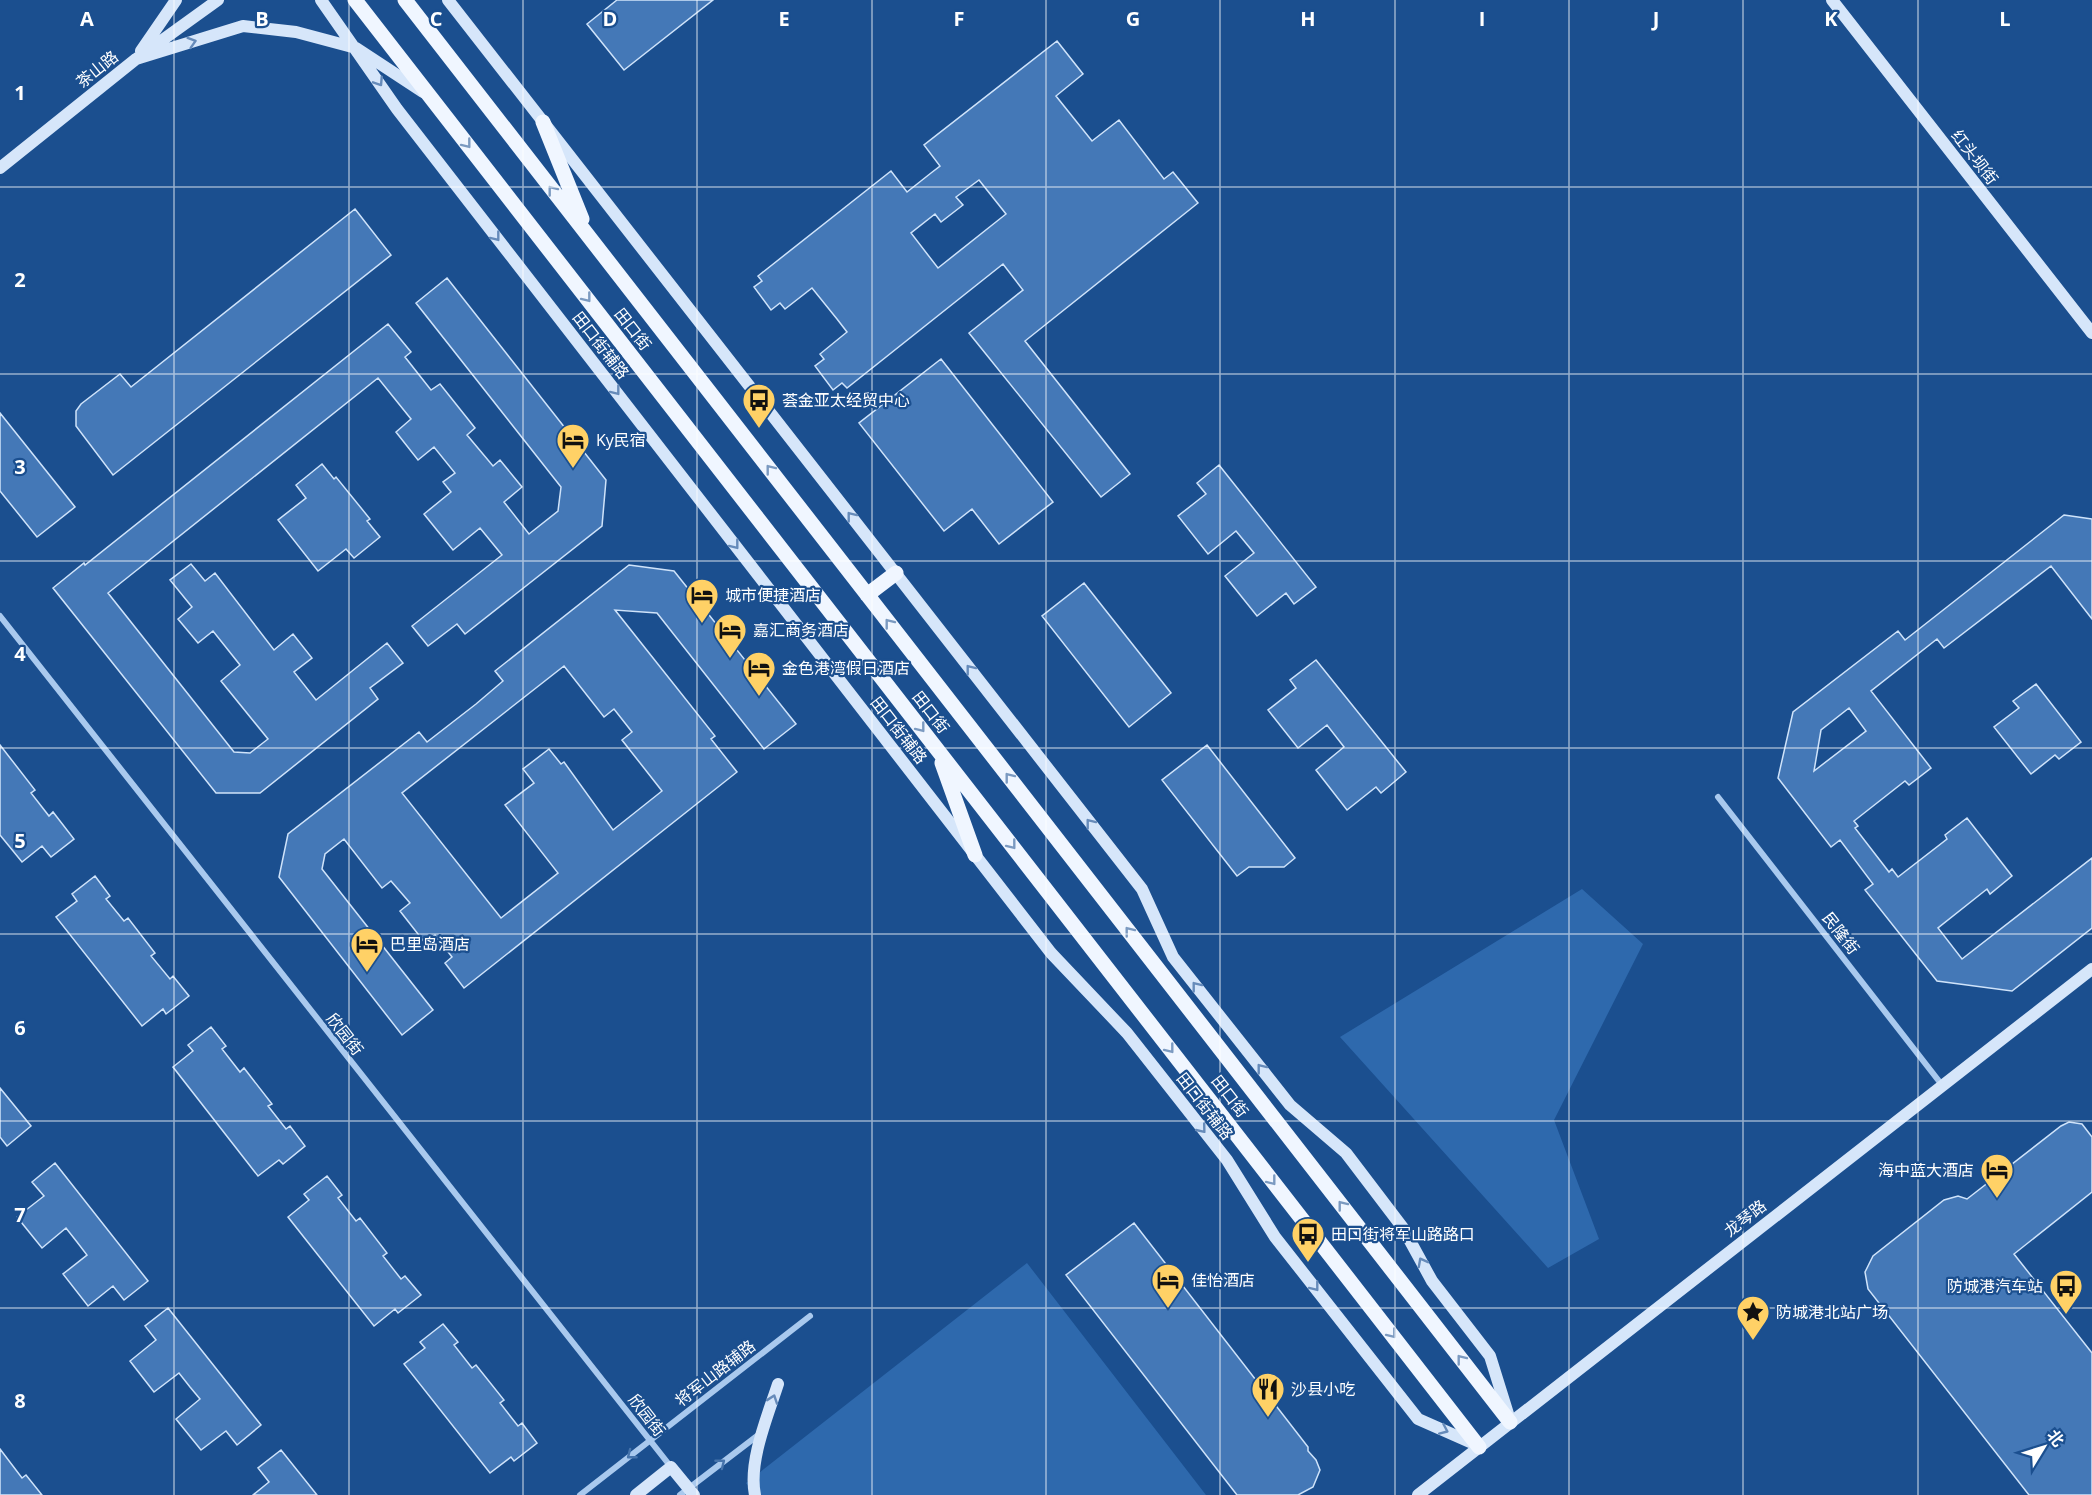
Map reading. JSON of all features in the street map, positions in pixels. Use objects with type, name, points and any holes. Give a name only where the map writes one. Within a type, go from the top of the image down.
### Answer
[{"type":"main road","name":"田口街","points":[[355,0],[1479,1447]]},
{"type":"main road","name":"田口街","points":[[405,0],[1510,1422]]},
{"type":"main road","points":[[543,122],[588,236]]},
{"type":"main road","points":[[867,595],[896,573]]},
{"type":"main road","points":[[937,749],[975,855]]},
{"type":"street","points":[[136,59],[177,0]]},
{"type":"street","name":"茶山路","points":[[0,168],[136,59],[218,0]]},
{"type":"street","name":"田口街辅路","points":[[321,0],[404,117],[975,855],[1052,953],[1126,1033],[1227,1160],[1275,1237],[1418,1419],[1479,1447]]},
{"type":"street","points":[[448,0],[1142,889],[1173,957],[1290,1106],[1346,1153],[1403,1228],[1432,1281],[1490,1356],[1510,1422]]},
{"type":"street","name":"红头坝街","points":[[1833,0],[2092,333]]},
{"type":"street","points":[[136,59],[243,26],[296,32],[356,48],[431,98]]},
{"type":"street","name":"欣园街","points":[[0,616],[671,1467]]},
{"type":"street","name":"民隆街","points":[[1718,797],[1942,1085]]},
{"type":"street","name":"龙琴路","points":[[1418,1495],[2092,969]]},
{"type":"street","name":"将军山路辅路","points":[[580,1495],[810,1316]]},
{"type":"street","points":[[755,1495],[752,1484],[762,1432],[778,1384]]},
{"type":"street","points":[[636,1495],[671,1467],[688,1493],[762,1432]]},
{"type":"shaded area","points":[[1582,889],[1643,944],[1554,1120],[1599,1239],[1548,1268],[1340,1037]]},
{"type":"shaded area","points":[[1027,1263],[1206,1495],[755,1495],[746,1483]]},
{"type":"building","points":[[617,0],[713,0],[624,70],[587,24]]},
{"type":"building","points":[[1057,41],[1083,74],[1056,96],[1092,141],[1119,120],[1164,179],[1173,172],[1198,203],[1025,341],[1130,474],[1101,497],[969,333],[1023,290],[1003,264],[847,388],[842,383],[833,390],[815,366],[824,359],[820,354],[847,332],[812,288],[785,309],[780,303],[771,310],[754,287],[762,281],[758,276],[891,171],[907,192],[940,166],[924,145]],"holes":[[[979,180],[1006,214],[938,268],[911,233],[935,214],[941,222],[963,205],[956,197]]]},
{"type":"building","points":[[355,209],[391,255],[113,475],[76,426],[76,411],[81,404],[120,374],[131,387]]},
{"type":"building","points":[[447,278],[606,480],[602,526],[465,634],[457,624],[428,646],[412,626],[502,555],[480,528],[453,550],[424,514],[451,492],[443,482],[455,473],[434,447],[418,460],[396,432],[411,419],[378,378],[108,593],[234,752],[250,753],[268,739],[221,681],[240,665],[213,631],[198,643],[178,619],[192,607],[170,580],[191,564],[205,581],[215,573],[274,650],[293,634],[312,658],[294,672],[316,700],[387,643],[403,663],[370,688],[378,699],[260,793],[216,793],[53,588],[388,324],[411,352],[405,357],[431,390],[440,384],[475,428],[467,435],[493,466],[500,460],[522,487],[504,502],[529,534],[558,511],[561,487],[416,303]]},
{"type":"building","points":[[941,359],[1053,502],[999,544],[972,509],[944,531],[859,423]]},
{"type":"building","points":[[0,413],[75,507],[37,537],[0,491]]},
{"type":"building","points":[[322,464],[334,479],[336,477],[370,519],[367,521],[380,537],[354,558],[346,549],[318,571],[278,520],[306,498],[296,485]]},
{"type":"building","points":[[1219,465],[1316,587],[1294,604],[1286,593],[1257,616],[1225,576],[1254,553],[1236,531],[1208,554],[1178,516],[1206,494],[1197,483]]},
{"type":"building","points":[[2064,515],[2092,519],[2092,619],[2051,566],[1944,648],[1937,639],[1871,691],[1931,768],[1909,785],[1905,781],[1854,821],[1858,826],[1855,828],[1889,872],[1892,869],[1898,877],[1947,839],[1945,835],[1967,818],[2012,876],[1990,894],[1987,889],[1938,928],[1962,959],[2092,858],[2092,928],[2012,991],[1937,981],[1865,890],[1873,884],[1840,840],[1831,847],[1778,778],[1793,712],[1898,631],[1905,640]],"holes":[[[1849,708],[1866,731],[1814,771],[1821,730]]]},
{"type":"building","points":[[629,565],[674,571],[796,724],[764,749],[657,613],[615,610],[715,736],[711,739],[737,772],[464,988],[445,963],[452,957],[435,935],[425,943],[400,911],[410,903],[391,881],[382,888],[344,839],[325,854],[322,869],[433,1010],[402,1035],[279,877],[288,834],[419,732],[427,742],[476,704],[503,681],[495,671]],"holes":[[[564,666],[604,717],[614,709],[632,732],[622,740],[662,791],[613,830],[564,762],[561,764],[549,749],[523,769],[534,783],[505,805],[558,873],[501,918],[402,793]]]},
{"type":"building","points":[[1084,583],[1171,693],[1129,727],[1042,616]]},
{"type":"building","points":[[1316,660],[1406,772],[1381,793],[1376,787],[1347,810],[1316,770],[1344,747],[1327,725],[1298,748],[1268,710],[1296,688],[1290,680]]},
{"type":"building","points":[[2036,684],[2081,742],[2059,759],[2055,755],[2031,774],[1994,727],[2019,708],[2013,701]]},
{"type":"building","points":[[0,745],[35,790],[31,793],[49,816],[53,812],[74,839],[51,857],[42,846],[22,862],[0,835]]},
{"type":"building","points":[[1207,745],[1295,858],[1284,867],[1249,867],[1237,876],[1162,780]]},
{"type":"building","points":[[95,876],[110,896],[106,899],[124,921],[128,918],[155,953],[151,956],[170,979],[173,976],[189,996],[166,1014],[163,1009],[142,1026],[56,917],[77,901],[72,894]]},
{"type":"building","points":[[211,1027],[226,1046],[222,1049],[240,1072],[244,1068],[272,1104],[268,1106],[286,1129],[290,1126],[305,1146],[283,1164],[279,1160],[258,1176],[173,1067],[193,1051],[188,1045]]},
{"type":"building","points":[[0,1088],[31,1126],[7,1146],[0,1137]]},
{"type":"building","points":[[2069,1122],[2082,1124],[2092,1137],[2092,1192],[2014,1254],[2092,1353],[2092,1495],[2029,1495],[1868,1289],[1865,1272],[1873,1256],[1944,1200],[1958,1196],[1967,1199]]},
{"type":"building","points":[[55,1163],[148,1281],[124,1300],[113,1286],[88,1306],[63,1274],[87,1255],[66,1228],[42,1248],[17,1217],[44,1196],[32,1182]]},
{"type":"building","points":[[327,1176],[342,1195],[338,1198],[356,1221],[360,1218],[387,1253],[383,1256],[401,1279],[405,1276],[421,1295],[398,1313],[395,1309],[374,1326],[288,1217],[309,1200],[304,1194]]},
{"type":"building","points":[[1134,1223],[1308,1447],[1308,1451],[1316,1460],[1320,1470],[1313,1487],[1298,1495],[1237,1495],[1066,1275]]},
{"type":"building","points":[[168,1308],[261,1425],[237,1445],[226,1431],[201,1450],[176,1419],[200,1399],[179,1373],[154,1392],[130,1361],[156,1340],[145,1326]]},
{"type":"building","points":[[443,1324],[458,1342],[454,1345],[472,1368],[476,1365],[504,1400],[500,1403],[518,1426],[522,1423],[537,1443],[514,1461],[511,1457],[490,1473],[404,1364],[425,1348],[420,1342]]},
{"type":"building","points":[[0,1449],[22,1478],[26,1475],[42,1495],[0,1495]]},
{"type":"building","points":[[281,1450],[317,1495],[253,1495],[269,1482],[258,1468]]},
{"type":"place","name":"荟金亚太经贸中心","points":[[759,429]]},
{"type":"place","name":"Ky民宿","points":[[573,469]]},
{"type":"place","name":"城市便捷酒店","points":[[702,624]]},
{"type":"place","name":"嘉汇商务酒店","points":[[730,659]]},
{"type":"place","name":"金色港湾假日酒店","points":[[759,697]]},
{"type":"place","name":"巴里岛酒店","points":[[367,973]]},
{"type":"place","name":"海中蓝大酒店","points":[[1997,1199]]},
{"type":"place","name":"田口街将军山路路口","points":[[1308,1263]]},
{"type":"place","name":"佳怡酒店","points":[[1168,1309]]},
{"type":"place","name":"防城港汽车站","points":[[2066,1315]]},
{"type":"place","name":"防城港北站广场","points":[[1753,1341]]},
{"type":"place","name":"沙县小吃","points":[[1268,1418]]}]
